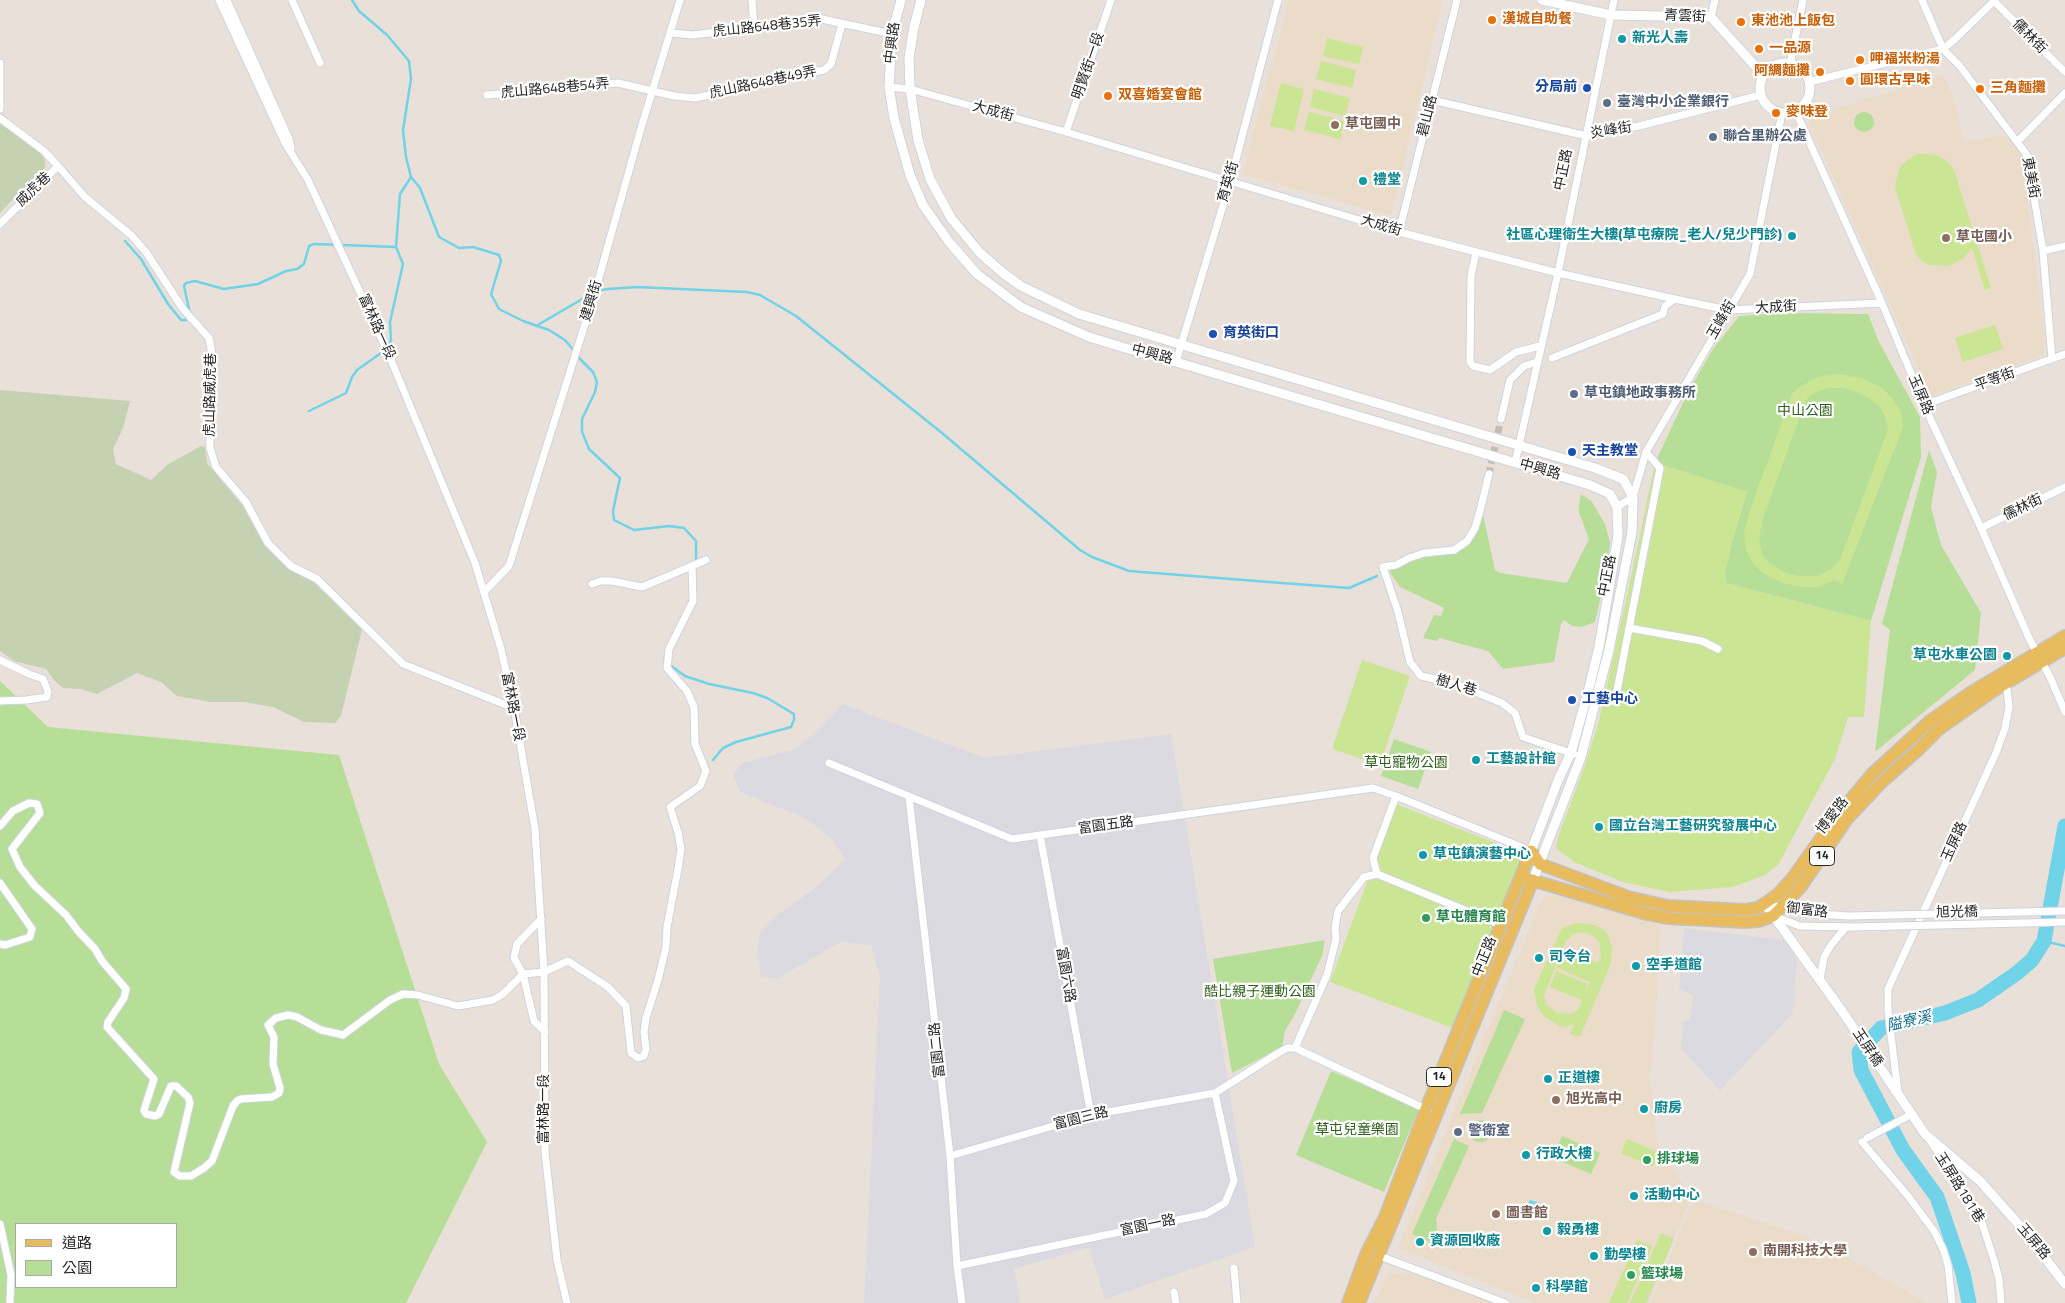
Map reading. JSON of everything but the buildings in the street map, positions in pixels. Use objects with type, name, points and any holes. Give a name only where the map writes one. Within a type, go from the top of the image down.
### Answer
[{"type":"main road","name":"博愛路","points":[[1778,912],[1800,888],[1847,819],[1882,782],[1918,750],[1938,729],[2006,683],[2065,636]]},
{"type":"main road","name":"博愛路","points":[[1540,864],[1608,890],[1658,905],[1746,910],[1758,908],[1791,880],[1836,817],[1873,773],[1930,721],[2007,670],[2065,648]]},
{"type":"main road","points":[[1531,851],[1540,864]]},
{"type":"main road","name":"中正路","points":[[1431,1111],[1531,851]]},
{"type":"main road","points":[[1521,877],[1660,917],[1745,922],[1758,921],[1778,912]]},
{"type":"main road","name":"中正路","points":[[1348,1303],[1372,1254],[1431,1111],[1533,880]]},
{"type":"main road","name":"中正路","points":[[1359,1303],[1372,1254]]},
{"type":"street","name":"富林路一段","points":[[219,0],[285,142],[308,180],[389,355],[475,563],[500,648],[514,708],[535,829],[544,972],[545,1152],[557,1260],[567,1303]]},
{"type":"street","name":"富林路一段","points":[[227,0],[289,139],[292,151]]},
{"type":"street","points":[[292,0],[320,63]]},
{"type":"street","name":"建興街","points":[[484,592],[509,566],[594,296],[680,0]]},
{"type":"street","points":[[752,0],[754,28]]},
{"type":"street","name":"中興路","points":[[901,0],[892,34],[890,87],[902,151],[910,175],[923,205],[949,242],[977,274],[1021,307],[1051,322],[1123,348],[1590,485],[1610,494],[1617,507]]},
{"type":"street","name":"中興路","points":[[921,0],[909,58],[910,89],[918,140],[930,179],[951,218],[980,253],[1021,286],[1078,314],[1595,468],[1624,479],[1633,497]]},
{"type":"street","name":"明賢街一段","points":[[1066,132],[1111,0]]},
{"type":"street","name":"育英街","points":[[1176,362],[1230,182],[1278,0]]},
{"type":"street","name":"碧山路","points":[[1399,232],[1457,0]]},
{"type":"street","name":"青雲街","points":[[1542,0],[1611,14],[1712,17],[1763,75]]},
{"type":"street","name":"中正路","points":[[1515,463],[1558,273],[1614,0]]},
{"type":"street","points":[[1712,17],[1715,0]]},
{"type":"street","points":[[1790,64],[1803,0]]},
{"type":"street","name":"東美街","points":[[1922,0],[1943,49],[1959,65],[2027,155],[2043,251],[2052,359]]},
{"type":"street","points":[[1809,82],[1943,49],[1994,1]]},
{"type":"street","name":"儒林街","points":[[1994,1],[2065,72]]},
{"type":"street","name":"虎山路648巷35弄","points":[[670,32],[693,34],[822,19],[892,34]]},
{"type":"street","name":"虎山路648巷49弄","points":[[652,92],[694,98],[824,70],[831,64],[842,24]]},
{"type":"street","points":[[0,64],[0,109]]},
{"type":"street","points":[[1790,64],[1802,70],[1809,82],[1807,98],[1796,110],[1782,113],[1769,107],[1761,95],[1760,88],[1763,75],[1775,65],[1790,64]]},
{"type":"street","name":"虎山路648巷54弄","points":[[487,95],[618,83],[652,92]]},
{"type":"street","name":"大成街","points":[[890,87],[910,89],[1066,132],[1399,232],[1558,273],[1675,299],[1728,310],[1882,304]]},
{"type":"street","points":[[2018,141],[2065,93]]},
{"type":"street","name":"炎峰街","points":[[1432,100],[1587,136],[1639,126],[1761,95]]},
{"type":"street","name":"玉屏路","points":[[1796,110],[1882,304],[1924,405],[2065,712]]},
{"type":"street","name":"玉峰街","points":[[1633,497],[1646,452],[1750,274],[1782,113]]},
{"type":"street","name":"威虎巷","points":[[0,118],[44,151],[58,166],[0,224]]},
{"type":"street","name":"虎山路威虎巷","points":[[58,166],[85,197],[136,240],[146,252],[183,309],[209,338],[214,365],[210,393],[210,448],[216,467],[246,502],[268,544],[292,566],[317,579],[402,664],[514,708]]},
{"type":"street","points":[[2043,251],[2065,246]]},
{"type":"street","points":[[1476,252],[1471,276],[1470,362],[1474,366],[1490,370],[1516,352],[1540,346]]},
{"type":"street","points":[[1552,358],[1663,314],[1665,306],[1675,299]]},
{"type":"street","name":"平等街","points":[[1924,405],[2065,354]]},
{"type":"street","points":[[1501,419],[1510,380],[1524,366],[1537,362]]},
{"type":"street","points":[[1587,698],[1596,702],[1614,701],[1660,468],[1646,452]]},
{"type":"street","name":"樹人巷","points":[[1489,474],[1475,528],[1468,541],[1454,550],[1424,554],[1408,558],[1396,565],[1383,567],[1398,612],[1410,662],[1421,676],[1453,683],[1502,703],[1515,713],[1523,737],[1581,757]]},
{"type":"street","name":"儒林街","points":[[1981,528],[2065,487]]},
{"type":"street","points":[[1617,507],[1633,497]]},
{"type":"street","name":"中正路","points":[[1533,880],[1581,757],[1596,702],[1609,650],[1632,532],[1633,497]]},
{"type":"street","name":"中正路","points":[[1531,851],[1571,753],[1587,698],[1614,571],[1618,536],[1617,507]]},
{"type":"street","points":[[592,584],[601,581],[612,581],[642,586],[704,561]]},
{"type":"street","points":[[0,826],[13,812],[29,803],[37,804],[40,813],[12,849],[20,867],[36,886],[66,915],[95,949],[102,962],[126,989],[124,998],[108,1022],[107,1027],[154,1079],[144,1110],[146,1114],[155,1116],[159,1114],[171,1086],[176,1086],[188,1097],[190,1103],[174,1172],[180,1176],[191,1176],[204,1168],[212,1160],[233,1106],[237,1101],[241,1099],[272,1097],[279,1093],[280,1088],[273,1064],[274,1037],[268,1025],[276,1018],[288,1015],[297,1017],[322,1030],[342,1035],[390,1000],[403,994],[418,995],[458,1006],[493,1000],[503,994],[523,974],[544,972],[568,961],[608,987],[626,1006],[632,1053],[638,1058],[644,1056],[646,1049],[644,1032],[646,1018],[666,948],[667,927],[680,849],[678,832],[670,807],[700,786],[706,771],[695,744],[694,707],[687,692],[667,668],[669,649],[693,601],[693,566]]},
{"type":"street","points":[[1629,628],[1702,641],[1718,649]]},
{"type":"street","points":[[0,660],[43,679],[48,691],[47,697],[0,701]]},
{"type":"street","name":"玉屏路","points":[[1898,1092],[1887,1002],[1888,990],[1996,753],[2005,728],[2009,707],[2006,683],[2007,670]]},
{"type":"street","name":"富園五路","points":[[829,763],[1012,839],[1372,788],[1531,851]]},
{"type":"street","points":[[1377,874],[1373,858],[1396,796]]},
{"type":"street","name":"富園二路","points":[[909,797],[950,1156],[957,1266],[962,1303]]},
{"type":"street","name":"富園六路","points":[[1040,835],[1091,1115]]},
{"type":"street","points":[[1295,1048],[1327,975],[1335,945],[1338,911],[1364,877],[1377,874],[1501,925]]},
{"type":"street","points":[[0,883],[32,929],[30,937],[5,945],[0,944]]},
{"type":"street","points":[[1765,904],[1778,912],[1820,979]]},
{"type":"street","name":"旭光橋","points":[[1849,916],[2065,911]]},
{"type":"street","name":"御富路","points":[[1778,912],[1849,916]]},
{"type":"street","name":"御富路","points":[[1778,912],[1800,926],[1850,927]]},
{"type":"street","points":[[541,918],[517,944],[514,958],[523,974],[534,1021],[545,1032]]},
{"type":"street","name":"旭光橋","points":[[1850,927],[2065,922]]},
{"type":"street","points":[[1820,979],[1824,957],[1831,945],[1850,927]]},
{"type":"street","name":"玉屏橋","points":[[1820,979],[1892,1084]]},
{"type":"street","points":[[1215,1093],[1275,1054],[1287,1048],[1295,1048],[1431,1111]]},
{"type":"street","name":"玉屏路","points":[[1892,1084],[1925,1134],[1980,1181],[2021,1227],[2065,1284]]},
{"type":"street","name":"富園三路","points":[[950,1156],[1091,1115],[1215,1093]]},
{"type":"street","name":"富園一路","points":[[957,1266],[1206,1214],[1225,1203],[1234,1182],[1215,1093]]},
{"type":"street","points":[[1912,1114],[1864,1140],[1934,1230],[1948,1265],[1952,1303]]},
{"type":"street","name":"玉屏路181巷","points":[[1925,1134],[1973,1205],[1982,1223],[1999,1279],[2001,1303]]},
{"type":"street","points":[[0,1224],[11,1275],[10,1303]]},
{"type":"street","points":[[1372,1254],[1506,1303]]},
{"type":"street","points":[[1234,1268],[1237,1303]]},
{"type":"street","points":[[1174,1292],[1176,1303]]},
{"type":"shaded area","name":"草屯國中","points":[[1289,0],[1443,0],[1391,216],[1243,174]]},
{"type":"shaded area","name":"草屯國小","points":[[1944,75],[1953,96],[1964,142],[1999,136],[2007,137],[2019,147],[2022,155],[2045,339],[2044,355],[1931,396],[1807,118]]},
{"type":"shaded area","points":[[843,704],[984,758],[1171,734],[1255,1247],[1105,1299],[1089,1247],[1014,1269],[1020,1303],[864,1303],[880,976],[871,945],[840,942],[777,979],[761,976],[757,954],[760,932],[778,914],[814,889],[845,859],[831,838],[805,818],[740,792],[733,775],[742,763],[793,750],[814,734]]},
{"type":"shaded area","name":"旭光高中","points":[[1552,895],[1604,907],[1660,925],[1657,999],[1650,1080],[1658,1145],[1676,1175],[1692,1195],[1648,1303],[1536,1303],[1398,1248],[1542,899]]},
{"type":"shaded area","points":[[1684,928],[1785,940],[1797,961],[1793,1013],[1720,1091],[1681,1049],[1683,1022],[1690,1019],[1693,996],[1679,988]]},
{"type":"shaded area","name":"南開科技大學","points":[[1693,1200],[1807,1236],[1820,1246],[1850,1259],[1927,1303],[1651,1303]]},
{"type":"shaded area","points":[[1404,1272],[1446,1280],[1504,1303],[1375,1303],[1386,1277]]},
{"type":"green space","points":[[1327,38],[1363,47],[1359,64],[1323,56]]},
{"type":"green space","points":[[1321,61],[1356,70],[1352,88],[1316,79]]},
{"type":"green space","points":[[1281,83],[1304,89],[1294,131],[1270,126]]},
{"type":"green space","points":[[1314,89],[1350,98],[1345,116],[1310,107]]},
{"type":"green space","points":[[1309,112],[1344,121],[1340,139],[1304,130]]},
{"type":"green space","points":[[1864,112],[1871,115],[1874,122],[1871,129],[1864,132],[1857,129],[1854,122],[1857,115]]},
{"type":"green space","points":[[0,123],[5,124],[40,150],[45,161],[45,168],[0,213]]},
{"type":"green space","points":[[1917,154],[1939,156],[1948,162],[1954,170],[1991,288],[1985,290],[1972,248],[1963,259],[1948,266],[1930,265],[1922,261],[1916,254],[1895,187],[1899,169],[1907,160]]},
{"type":"green space","name":"中山公園","points":[[1786,313],[1868,314],[1879,342],[1920,417],[1921,457],[1871,621],[1726,583],[1725,574],[1732,542],[1747,492],[1655,463],[1688,392],[1713,349],[1739,316]]},
{"type":"green space","points":[[1995,325],[2003,349],[1963,362],[1955,338]]},
{"type":"green space","points":[[1838,374],[1862,378],[1881,387],[1901,411],[1903,427],[1842,584],[1835,580],[1818,587],[1802,587],[1782,583],[1764,574],[1754,565],[1746,550],[1744,533],[1749,513],[1792,394],[1799,387],[1818,377]],"holes":[[[1828,388],[1843,388],[1869,398],[1880,407],[1886,419],[1888,430],[1840,559],[1831,569],[1817,576],[1801,576],[1786,573],[1768,562],[1762,554],[1759,539],[1763,518],[1806,400],[1812,394]]]},
{"type":"green space","points":[[0,390],[130,401],[123,428],[113,449],[116,464],[151,480],[167,465],[201,446],[205,447],[207,463],[242,505],[261,539],[277,556],[303,572],[362,629],[341,716],[335,723],[304,722],[273,707],[244,702],[211,702],[177,696],[161,682],[137,673],[97,694],[81,689],[63,688],[46,669],[14,661],[0,651]]},
{"type":"green space","points":[[1929,450],[1937,472],[1931,507],[1941,545],[1981,613],[1975,670],[1875,752],[1890,630],[1882,624]]},
{"type":"green space","points":[[1655,463],[1747,492],[1732,542],[1725,574],[1726,583],[1871,621],[1864,717],[1848,717],[1835,759],[1778,865],[1765,875],[1733,887],[1669,892],[1623,882],[1574,862],[1556,848],[1558,837],[1598,725]]},
{"type":"green space","points":[[1581,494],[1592,502],[1605,524],[1610,543],[1607,569],[1595,622],[1581,627],[1572,626],[1564,620],[1561,624],[1554,662],[1503,669],[1488,651],[1439,638],[1437,641],[1423,638],[1434,615],[1441,616],[1444,608],[1400,587],[1391,574],[1390,567],[1463,544],[1482,510],[1495,570],[1500,573],[1567,583],[1589,539],[1579,512]]},
{"type":"green space","points":[[1362,660],[1410,676],[1380,765],[1332,749]]},
{"type":"green space","points":[[0,681],[48,727],[339,755],[439,1064],[487,1142],[406,1303],[0,1303]]},
{"type":"green space","name":"草屯寵物公園","points":[[1394,739],[1431,752],[1418,789],[1381,776]]},
{"type":"green space","name":"草屯體育館","points":[[1396,804],[1523,854],[1453,1028],[1330,982]]},
{"type":"green space","points":[[1578,923],[1594,925],[1607,933],[1612,948],[1611,963],[1580,1037],[1570,1034],[1574,1024],[1566,1027],[1560,1026],[1544,1016],[1537,1006],[1534,989],[1562,928]],"holes":[[[1582,932],[1592,935],[1599,942],[1601,956],[1598,963],[1564,949],[1557,968],[1590,982],[1578,1010],[1570,1014],[1557,1013],[1546,1004],[1544,995],[1566,941],[1573,934]]]},
{"type":"green space","name":"酷比親子運動公園","points":[[1325,940],[1322,956],[1285,1031],[1282,1047],[1232,1073],[1213,959]]},
{"type":"green space","points":[[1556,971],[1588,984],[1582,1000],[1550,987]]},
{"type":"green space","points":[[1504,1010],[1525,1019],[1482,1113],[1460,1114]]},
{"type":"green space","name":"草屯兒童樂園","points":[[1331,1071],[1419,1108],[1384,1192],[1296,1155]]},
{"type":"green space","points":[[1480,1120],[1488,1123],[1491,1131],[1488,1139],[1480,1142],[1472,1139],[1469,1131],[1472,1123]]},
{"type":"green space","points":[[1562,1136],[1600,1153],[1591,1174],[1553,1158]]},
{"type":"green space","points":[[1454,1139],[1469,1146],[1436,1219],[1438,1238],[1435,1244],[1412,1234]]},
{"type":"green space","name":"排球場","points":[[1627,1139],[1659,1153],[1653,1167],[1621,1153]]},
{"type":"green space","points":[[1661,1233],[1674,1239],[1646,1303],[1630,1303]]},
{"type":"green space","name":"籃球場","points":[[1637,1240],[1652,1246],[1627,1303],[1609,1303]]},
{"type":"water","points":[[1530,1200],[1546,1205],[1538,1216],[1528,1218],[1525,1208]]},
{"type":"waterway","points":[[352,0],[359,11],[387,35],[409,61],[411,79],[403,130],[406,157],[411,177],[420,188],[439,237],[459,248],[473,247],[499,255],[501,261],[491,294],[499,309],[523,321],[549,330],[565,340],[574,351]]},
{"type":"waterway","points":[[309,411],[346,393],[357,370],[381,353],[391,341],[390,322],[403,264],[396,247],[400,194],[411,177]]},
{"type":"waterway","points":[[125,241],[141,259],[168,304],[181,320],[186,320],[190,314],[184,286],[186,283],[195,281],[224,289],[258,284],[286,271],[297,269],[304,264],[309,246],[314,244],[396,247]]},
{"type":"waterway","points":[[536,326],[596,291],[608,289],[637,287],[747,292],[760,295],[796,316],[942,433],[1080,550],[1092,557],[1129,571],[1349,588],[1377,576]]},
{"type":"waterway","points":[[577,356],[593,372],[597,382],[595,392],[582,419],[582,432],[589,449],[620,478],[613,511],[614,520],[634,530],[669,526],[684,528],[696,541],[696,564]]},
{"type":"waterway","points":[[670,665],[685,676],[709,684],[753,693],[767,698],[794,714],[791,727],[736,742],[723,748],[713,760]]},
{"type":"waterway","name":"隘寮溪","points":[[1969,1303],[1963,1273],[1937,1197],[1903,1150],[1861,1070],[1859,1052],[1881,1028],[1945,1013],[1978,1000],[2017,973],[2032,960],[2044,941],[2065,826]]},
{"type":"waterway","points":[[2044,941],[2065,946]]},
{"type":"tunnel","points":[[1489,474],[1501,419]]},
{"type":"place","name":"漢城自助餐","points":[[1492,20]]},
{"type":"place","name":"東池池上飯包","points":[[1741,22]]},
{"type":"place","name":"新光人壽","points":[[1622,39]]},
{"type":"place","name":"一品源","points":[[1759,49]]},
{"type":"place","name":"呷福米粉湯","points":[[1860,60]]},
{"type":"place","name":"阿綢麵攤","points":[[1820,72]]},
{"type":"place","name":"圓環古早味","points":[[1850,81]]},
{"type":"place","name":"分局前","points":[[1587,88]]},
{"type":"place","name":"三角麵攤","points":[[1980,89]]},
{"type":"place","name":"双喜婚宴會館","points":[[1108,96]]},
{"type":"place","name":"臺灣中小企業銀行","points":[[1607,103]]},
{"type":"place","name":"麥味登","points":[[1776,113]]},
{"type":"place","name":"草屯國中","points":[[1335,125]]},
{"type":"place","name":"聯合里辦公處","points":[[1713,137]]},
{"type":"place","name":"禮堂","points":[[1363,181]]},
{"type":"place","name":"社區心理衛生大樓(草屯療院_老人/兒少門診)","points":[[1792,236]]},
{"type":"place","name":"草屯國小","points":[[1946,238]]},
{"type":"place","name":"育英街口","points":[[1213,334]]},
{"type":"place","name":"草屯鎮地政事務所","points":[[1574,394]]},
{"type":"place","name":"天主教堂","points":[[1572,452]]},
{"type":"place","name":"草屯水車公園","points":[[2007,656]]},
{"type":"place","name":"工藝中心","points":[[1572,700]]},
{"type":"place","name":"工藝設計館","points":[[1476,760]]},
{"type":"place","name":"國立台灣工藝研究發展中心","points":[[1599,827]]},
{"type":"place","name":"草屯鎮演藝中心","points":[[1423,855]]},
{"type":"place","name":"草屯體育館","points":[[1426,918]]},
{"type":"place","name":"司令台","points":[[1539,958]]},
{"type":"place","name":"空手道館","points":[[1636,966]]},
{"type":"place","name":"正道樓","points":[[1548,1079]]},
{"type":"place","name":"旭光高中","points":[[1556,1100]]},
{"type":"place","name":"廚房","points":[[1644,1109]]},
{"type":"place","name":"警衛室","points":[[1458,1132]]},
{"type":"place","name":"行政大樓","points":[[1526,1155]]},
{"type":"place","name":"排球場","points":[[1647,1160]]},
{"type":"place","name":"活動中心","points":[[1634,1196]]},
{"type":"place","name":"圖書館","points":[[1496,1214]]},
{"type":"place","name":"毅勇樓","points":[[1547,1231]]},
{"type":"place","name":"資源回收廠","points":[[1420,1242]]},
{"type":"place","name":"南開科技大學","points":[[1753,1252]]},
{"type":"place","name":"勤學樓","points":[[1594,1256]]},
{"type":"place","name":"籃球場","points":[[1631,1275]]},
{"type":"place","name":"科學館","points":[[1536,1288]]}]
